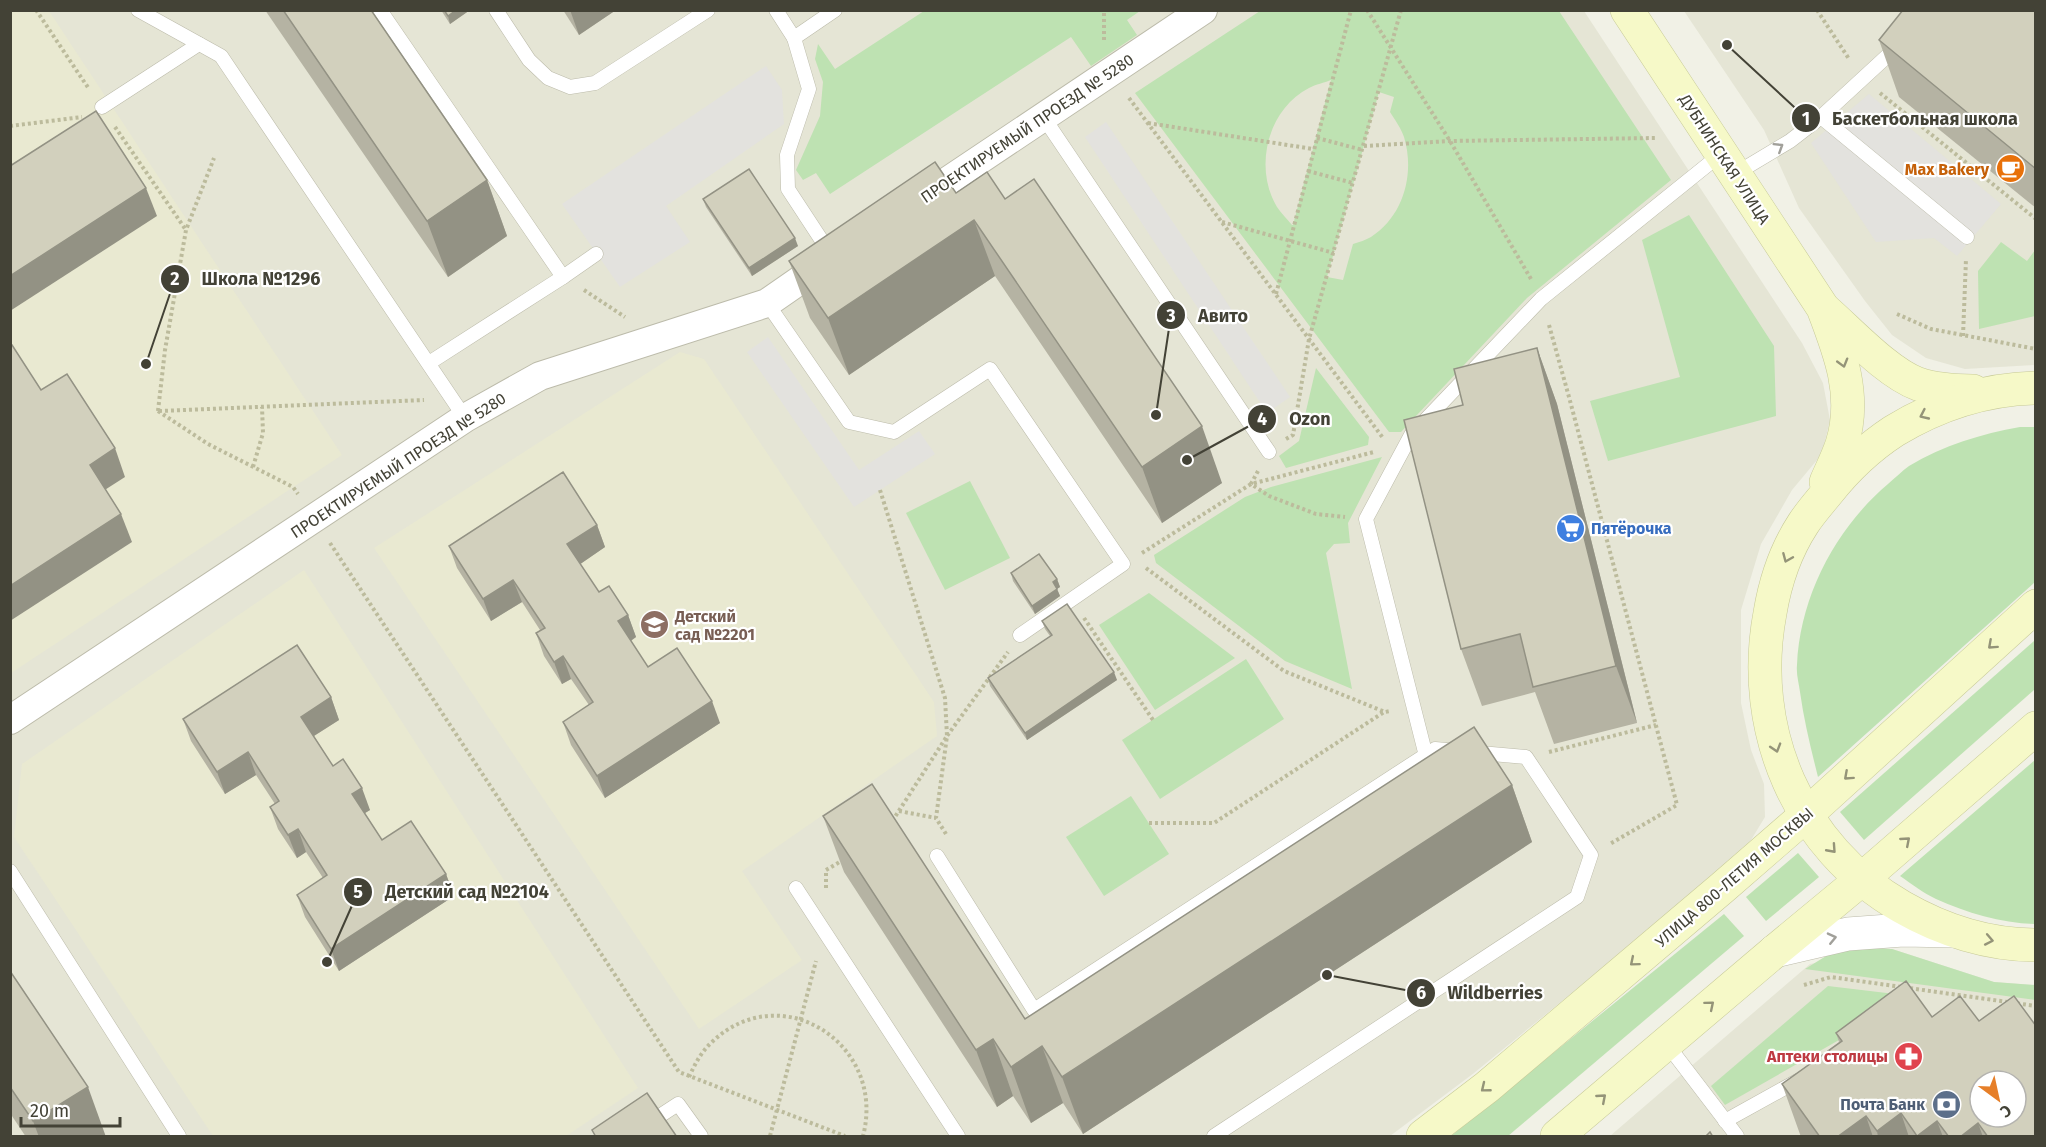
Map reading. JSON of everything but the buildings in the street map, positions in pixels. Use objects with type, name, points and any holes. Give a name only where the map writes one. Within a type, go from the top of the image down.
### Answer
[{"type":"main road","name":"ДУБНИНСКАЯ УЛИЦА","points":[[1627,10],[1823,308],[1845,373],[1848,406],[1842,443],[1815,507]]},
{"type":"main road","name":"ДУБНИНСКАЯ УЛИЦА","points":[[1823,308],[1883,362],[1917,383],[1948,391],[2000,390]]},
{"type":"main road","points":[[2036,388],[2000,390],[1946,405],[1911,421],[1879,441],[1847,468],[1802,525],[1785,559],[1773,596],[1766,633],[1763,671],[1767,709],[1775,746],[1788,782],[1806,815],[1828,846],[1862,879],[1885,897],[1917,916],[1953,931],[1990,940],[2036,945]]},
{"type":"main road","name":"УЛИЦА 800-ЛЕТИЯ МОСКВЫ","points":[[1423,1137],[1487,1087],[1806,815],[2036,606]]},
{"type":"main road","points":[[1557,1137],[1774,951],[1862,879],[2036,728]]},
{"type":"street","name":"ПРОЕКТИРУЕМЫЙ ПРОЕЗД № 5280","points":[[890,219],[1203,10]]},
{"type":"street","name":"ПРОЕКТИРУЕМЫЙ ПРОЕЗД № 5280","points":[[10,720],[314,518],[459,409],[540,376],[767,303],[842,251]]},
{"type":"street","points":[[1774,951],[1856,933],[1903,930],[1953,931]]},
{"type":"lane","points":[[138,10],[221,56],[459,409]]},
{"type":"lane","points":[[380,10],[563,277]]},
{"type":"lane","points":[[496,10],[529,60],[548,78],[570,87],[595,83],[708,10]]},
{"type":"lane","points":[[776,10],[794,38],[809,89],[787,155],[788,189],[842,251]]},
{"type":"lane","points":[[794,38],[835,10]]},
{"type":"lane","points":[[1426,756],[1366,519],[1412,435],[1541,299],[1728,164],[1790,141],[1863,80],[1903,41]]},
{"type":"lane","points":[[102,108],[199,44]]},
{"type":"lane","points":[[1044,117],[1269,452]]},
{"type":"lane","points":[[1821,117],[1967,237]]},
{"type":"lane","points":[[429,363],[596,254]]},
{"type":"lane","points":[[767,303],[849,422],[894,432],[990,369],[1128,561],[1020,635]]},
{"type":"lane","points":[[938,856],[1034,1010],[1435,749],[1526,757],[1591,855],[1577,897],[1214,1137]]},
{"type":"lane","points":[[10,871],[179,1137]]},
{"type":"lane","points":[[796,888],[958,1137]]},
{"type":"lane","points":[[1666,1043],[1737,1137]]},
{"type":"lane","points":[[1725,1121],[1806,1075]]},
{"type":"lane","points":[[629,1137],[678,1104],[701,1137]]},
{"type":"path","points":[[1104,10],[1104,47],[1120,86],[1390,448]]},
{"type":"path","points":[[1275,294],[1351,10]]},
{"type":"path","points":[[1367,10],[1450,141],[1541,299],[1656,725],[1677,805],[1591,855]]},
{"type":"path","points":[[1269,452],[1293,435],[1309,339],[1401,10]]},
{"type":"path","points":[[1817,10],[1863,80],[2036,219]]},
{"type":"path","points":[[10,126],[89,116],[79,122]]},
{"type":"path","points":[[1147,123],[1313,149]]},
{"type":"path","points":[[1317,138],[1363,148],[1450,141],[1655,138]]},
{"type":"path","points":[[158,411],[165,350],[186,230],[214,158]]},
{"type":"path","points":[[1308,171],[1353,183]]},
{"type":"path","points":[[1221,221],[1334,253]]},
{"type":"path","points":[[1962,336],[1967,237]]},
{"type":"path","points":[[563,277],[658,338]]},
{"type":"path","points":[[1897,314],[1931,329],[2036,349]]},
{"type":"path","points":[[158,411],[310,406],[459,409]]},
{"type":"path","points":[[253,467],[263,433],[262,407]]},
{"type":"path","points":[[158,411],[208,444],[293,487],[678,1072],[845,1137]]},
{"type":"path","points":[[1385,711],[1284,671],[1128,561],[1251,484],[1390,448],[1412,435]]},
{"type":"path","points":[[1251,484],[1269,496],[1316,514],[1366,519]]},
{"type":"path","points":[[880,490],[945,698],[947,736],[936,818],[948,837]]},
{"type":"path","points":[[1072,600],[1153,720]]},
{"type":"path","points":[[890,825],[947,736],[1020,635]]},
{"type":"path","points":[[1149,823],[1214,823],[1385,711],[1414,706]]},
{"type":"path","points":[[1526,757],[1656,725]]},
{"type":"path","points":[[899,811],[936,818]]},
{"type":"path","points":[[770,1137],[824,932],[826,870],[846,858]]},
{"type":"path","points":[[1804,985],[1831,977],[2036,1006]]},
{"type":"path","points":[[689,1077],[698,1059],[711,1042],[730,1028],[751,1020],[774,1016],[801,1020],[819,1027],[837,1040],[852,1057],[862,1077],[867,1098],[867,1120],[863,1137]]},
{"type":"shaded area","points":[[10,11],[1584,11],[1802,343],[1823,383],[1830,420],[1822,454],[1792,490],[1761,544],[1741,610],[1741,703],[1751,750],[1764,784],[1765,817],[1751,840],[1656,924],[1474,1073],[1390,1136],[11,1136]]},
{"type":"shaded area","points":[[11,11],[49,11],[342,455],[11,673]]},
{"type":"shaded area","points":[[1684,11],[2035,11],[2035,365],[1965,369],[1926,358],[1892,335],[1799,208],[1764,130]]},
{"type":"shaded area","points":[[766,66],[782,90],[784,124],[666,206],[690,242],[620,287],[562,204]]},
{"type":"shaded area","points":[[1869,94],[2001,204],[1957,256],[1934,238],[1876,242],[1811,143]]},
{"type":"shaded area","points":[[1106,122],[1290,397],[1267,413],[1085,137]]},
{"type":"shaded area","points":[[768,337],[859,470],[919,431],[935,454],[854,507],[747,352]]},
{"type":"shaded area","name":"Детский сад №2201","points":[[680,352],[704,359],[934,702],[937,736],[742,871],[802,960],[699,1029],[374,548]]},
{"type":"shaded area","points":[[304,570],[638,1088],[566,1136],[213,1136],[14,837],[22,764]]},
{"type":"shaded area","points":[[1892,949],[1994,982],[2035,985],[2035,1136],[1610,1136],[1810,964]]},
{"type":"green space","points":[[924,11],[1140,11],[1127,20],[1137,35],[1091,66],[1071,37],[830,194],[816,173],[803,180],[796,170],[820,116],[823,82],[815,59],[818,44],[835,69]]},
{"type":"green space","points":[[1260,11],[1559,11],[1671,180],[1527,298],[1401,432],[1389,432],[1135,93]],"holes":[[[1331,80],[1293,225],[1292,225],[1277,207],[1270,191],[1266,174],[1269,140],[1283,110],[1295,98],[1312,87]],[[1379,92],[1394,97],[1390,112],[1404,137],[1408,165],[1404,193],[1392,218],[1369,238],[1353,244],[1343,280],[1327,277]]]},
{"type":"green space","points":[[1689,215],[1774,346],[1776,416],[1608,461],[1590,401],[1680,377],[1642,240]]},
{"type":"green space","points":[[2001,242],[2027,261],[2035,250],[2035,316],[1979,329],[1978,271]]},
{"type":"green space","points":[[1316,368],[1369,437],[1368,445],[1286,468],[1279,456],[1299,441]]},
{"type":"green space","points":[[2020,427],[2035,427],[2035,582],[1818,777],[1804,714],[1797,665],[1805,614],[1813,589],[1837,542],[1869,502],[1909,466],[1963,441]]},
{"type":"green space","points":[[1382,457],[1348,523],[1350,543],[1334,544],[1326,553],[1352,689],[1285,661],[1156,563],[1154,555],[1245,497],[1271,487]]},
{"type":"green space","points":[[970,481],[1010,558],[945,590],[906,513]]},
{"type":"green space","points":[[1149,593],[1235,658],[1155,710],[1099,625]]},
{"type":"green space","points":[[2035,640],[2035,689],[1864,840],[1840,812]]},
{"type":"green space","points":[[1246,659],[1284,719],[1160,799],[1122,740]]},
{"type":"green space","points":[[2035,760],[2035,924],[1997,919],[1960,909],[1931,897],[1900,876]]},
{"type":"green space","points":[[1131,796],[1169,854],[1104,896],[1066,837]]},
{"type":"green space","points":[[1798,853],[1819,877],[1766,921],[1746,897]]},
{"type":"green space","points":[[1724,914],[1744,936],[1508,1136],[1451,1136]]},
{"type":"green space","points":[[1862,947],[1892,949],[1994,982],[2035,985],[2035,1000],[1805,969],[1831,953]]},
{"type":"green space","points":[[1828,986],[1895,994],[1904,1003],[1725,1105],[1711,1086]]},
{"type":"place","name":"Баскетбольная школа","points":[[1727,45]]},
{"type":"place","name":"Max Bakery","points":[[2010,169]]},
{"type":"place","name":"Школа №1296","points":[[146,364]]},
{"type":"place","name":"Авито","points":[[1156,415]]},
{"type":"place","name":"Ozon","points":[[1187,460]]},
{"type":"place","name":"Пятёрочка","points":[[1570,528]]},
{"type":"place","name":"Детский сад №2201","points":[[654,625]]},
{"type":"place","name":"Детский сад №2104","points":[[327,962]]},
{"type":"place","name":"Wildberries","points":[[1327,975]]},
{"type":"place","name":"Аптеки столицы","points":[[1909,1056]]},
{"type":"place","name":"Почта Банк","points":[[1946,1104]]}]
